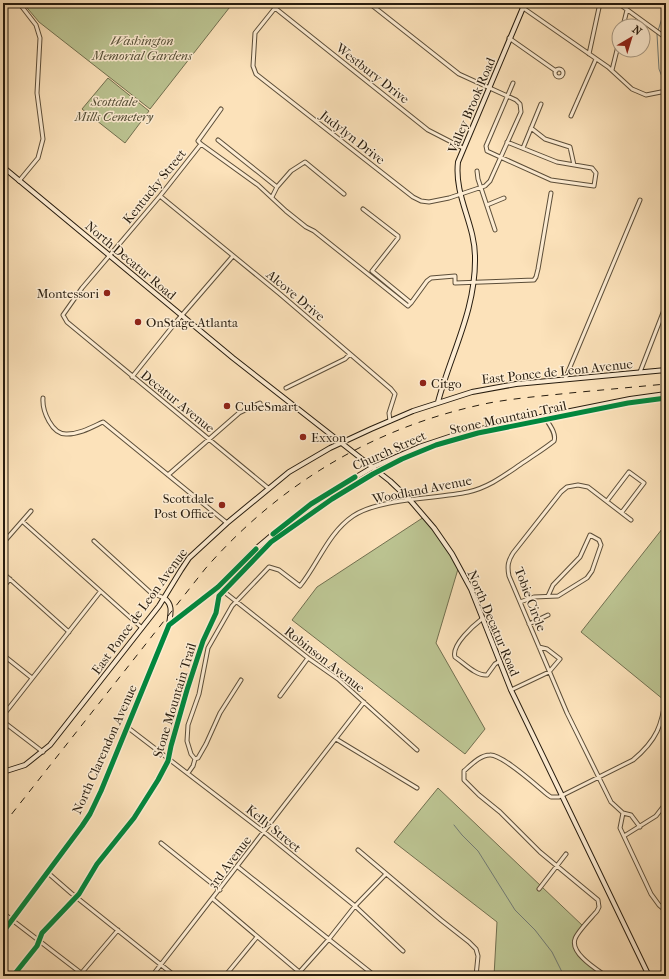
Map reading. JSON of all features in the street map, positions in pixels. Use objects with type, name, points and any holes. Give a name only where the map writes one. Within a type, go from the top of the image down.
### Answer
[{"type":"main road","name":"Valley Brook Road","points":[[438,402],[467,317],[474,283],[474,239],[460,194],[456,174],[458,162],[524,3]]},
{"type":"main road","name":"North Decatur Road","points":[[3,167],[182,316],[373,467],[410,500],[434,528],[452,554],[471,589],[511,690],[649,976]]},
{"type":"main road","name":"East Ponce de Leon Avenue","points":[[3,772],[25,766],[43,752],[62,731],[142,628],[164,598],[189,558],[227,523],[289,472],[342,443],[390,421],[462,394],[489,388],[565,379],[666,370]]},
{"type":"main road","name":"Church Street","points":[[169,625],[218,587],[252,552],[290,520],[311,504],[373,467],[419,447],[453,435],[630,399],[666,394]]},
{"type":"main road","name":"North Clarendon Avenue","points":[[3,932],[48,873],[90,814],[169,625],[171,608],[170,604],[164,598]]},
{"type":"street","points":[[19,3],[36,25],[40,38],[37,93],[43,139],[38,158],[19,181]]},
{"type":"street","name":"Judylyn Drive","points":[[279,3],[255,34],[253,66],[256,74],[413,197],[421,201],[429,202],[449,198],[481,188]]},
{"type":"street","points":[[369,3],[459,74],[488,89],[516,100],[520,104],[521,112],[490,181],[481,188]]},
{"type":"street","points":[[516,3],[612,70],[632,89],[646,95],[666,91]]},
{"type":"street","points":[[589,54],[600,3]]},
{"type":"street","points":[[618,3],[666,38]]},
{"type":"street","name":"Westbury Drive","points":[[275,8],[428,130],[463,148]]},
{"type":"street","points":[[625,18],[627,10]]},
{"type":"street","points":[[509,38],[556,71]]},
{"type":"street","points":[[612,70],[615,58]]},
{"type":"street","points":[[571,116],[596,59]]},
{"type":"street","points":[[507,142],[557,162],[592,168],[596,173],[594,186],[551,180],[500,158],[488,151],[486,146],[513,82]]},
{"type":"street","points":[[523,148],[541,104]]},
{"type":"street","name":"Kentucky Street","points":[[75,328],[63,318],[64,312],[201,144],[198,141],[221,109]]},
{"type":"street","points":[[531,128],[545,139],[570,147],[574,165]]},
{"type":"street","points":[[218,140],[277,187]]},
{"type":"street","points":[[201,144],[258,185],[306,227],[314,231],[408,306],[431,278],[455,276],[455,283],[534,280],[538,269],[551,193]]},
{"type":"street","points":[[272,197],[277,187],[291,171],[305,162],[344,194]]},
{"type":"street","points":[[478,171],[478,179],[495,230]]},
{"type":"street","name":"Alcove Drive","points":[[160,196],[394,392],[395,394],[389,413],[390,421]]},
{"type":"street","points":[[487,204],[504,198]]},
{"type":"street","points":[[565,379],[640,200]]},
{"type":"street","points":[[363,209],[398,236],[398,238],[369,274]]},
{"type":"street","points":[[132,377],[233,256]]},
{"type":"street","points":[[372,271],[411,303]]},
{"type":"street","points":[[640,372],[666,305]]},
{"type":"street","name":"Decatur Avenue","points":[[75,328],[132,377],[268,488]]},
{"type":"street","points":[[286,388],[345,359],[350,354]]},
{"type":"street","points":[[43,398],[45,415],[57,430],[66,434],[73,433],[103,422],[227,523]]},
{"type":"street","points":[[168,475],[239,413],[260,404]]},
{"type":"street","name":"Woodland Avenue","points":[[236,602],[269,567],[272,566],[300,586],[306,580],[331,539],[342,525],[353,516],[363,511],[379,506],[410,500],[467,492],[481,488],[504,476],[554,441],[554,433],[544,416]]},
{"type":"street","points":[[607,501],[629,472],[644,483],[622,512]]},
{"type":"street","name":"Tobie Circle","points":[[631,520],[588,487],[578,485],[567,487],[561,492],[513,553],[509,561],[508,570],[509,576],[549,672],[610,802],[623,813],[631,815],[640,827]]},
{"type":"street","points":[[3,543],[31,512]]},
{"type":"street","points":[[23,522],[142,628]]},
{"type":"street","points":[[520,602],[534,597],[558,596],[587,578],[592,571],[601,545],[599,540],[590,535],[580,557],[554,585],[548,596]]},
{"type":"street","points":[[94,541],[150,592],[164,598]]},
{"type":"street","points":[[3,573],[68,632]]},
{"type":"street","points":[[3,588],[10,579]]},
{"type":"street","name":"Robinson Avenue","points":[[218,587],[308,658],[338,679],[417,750]]},
{"type":"street","points":[[43,752],[5,722],[3,718],[5,713],[100,592]]},
{"type":"street","points":[[195,759],[191,754],[188,742],[188,725],[199,694],[208,648],[236,602]]},
{"type":"street","points":[[529,624],[548,614]]},
{"type":"street","points":[[483,618],[475,624],[456,646],[454,652],[455,657],[482,675],[487,675],[500,661]]},
{"type":"street","points":[[511,690],[549,672],[560,659],[547,648],[539,647]]},
{"type":"street","points":[[3,655],[32,678]]},
{"type":"street","points":[[280,696],[308,658]]},
{"type":"street","points":[[188,774],[194,766],[195,759],[198,758],[206,744],[220,713],[241,680]]},
{"type":"street","points":[[606,976],[583,958],[576,950],[574,945],[575,938],[596,911],[599,904],[595,897],[540,852],[500,812],[479,795],[464,780],[464,771],[473,763],[487,755],[495,755],[551,797],[562,796],[633,760],[643,752],[651,742],[661,724],[666,696]]},
{"type":"street","name":"3rd Avenue","points":[[152,976],[238,867],[364,702]]},
{"type":"street","points":[[661,724],[666,727]]},
{"type":"street","name":"Kelly Street","points":[[127,727],[264,832],[355,906],[403,951]]},
{"type":"street","points":[[336,739],[417,788]]},
{"type":"street","points":[[624,836],[656,816],[666,803]]},
{"type":"street","points":[[623,813],[620,828],[651,894],[659,905],[666,911]]},
{"type":"street","points":[[161,843],[220,890]]},
{"type":"street","points":[[358,850],[476,949],[478,956],[476,976]]},
{"type":"street","points":[[539,889],[566,854]]},
{"type":"street","points":[[238,867],[375,976]]},
{"type":"street","points":[[48,873],[175,976]]},
{"type":"street","points":[[296,976],[329,939],[355,906],[386,874]]},
{"type":"street","points":[[213,899],[304,976]]},
{"type":"street","points":[[3,913],[80,975],[118,930]]},
{"type":"street","points":[[225,976],[257,936]]},
{"type":"green space","name":"Washington Memorial Gardens","points":[[23,3],[233,3],[150,109],[39,22]]},
{"type":"green space","name":"Scottdale Mills Cemetery","points":[[108,78],[149,111],[125,143],[82,109]]},
{"type":"green space","points":[[424,517],[447,548],[458,569],[436,643],[485,729],[465,754],[292,620],[317,587]]},
{"type":"green space","points":[[666,524],[666,698],[664,700],[581,632]]},
{"type":"green space","points":[[438,788],[583,926],[575,942],[579,953],[604,976],[494,976],[497,922],[394,842]]},
{"type":"waterway","points":[[658,31],[666,5]]},
{"type":"waterway","points":[[657,34],[659,69],[666,87]]},
{"type":"waterway","points":[[454,825],[478,851],[515,910],[535,930],[552,952],[564,976]]},
{"type":"railway","points":[[3,825],[205,569],[234,538],[265,510],[298,485],[333,462],[369,443],[447,413],[509,400],[666,384]]},
{"type":"cycle path","name":"Stone Mountain Trail","points":[[13,976],[37,946],[42,933],[79,894],[97,864],[134,818],[158,780],[168,761],[187,690],[203,641],[216,613],[219,596],[271,542],[332,499],[373,474],[402,459],[436,445],[478,433],[628,403],[666,398]]},
{"type":"cycle path","points":[[273,534],[311,504],[355,477]]},
{"type":"cycle path","points":[[3,932],[90,814],[101,791],[169,625],[218,587],[256,549]]},
{"type":"place","name":"Montessori","points":[[107,293]]},
{"type":"place","name":"OnStage Atlanta","points":[[138,322]]},
{"type":"place","name":"Citgo","points":[[423,383]]},
{"type":"place","name":"CubeSmart","points":[[227,406]]},
{"type":"place","name":"Exxon","points":[[303,437]]},
{"type":"place","name":"Scottdale Post Office","points":[[222,505]]}]
